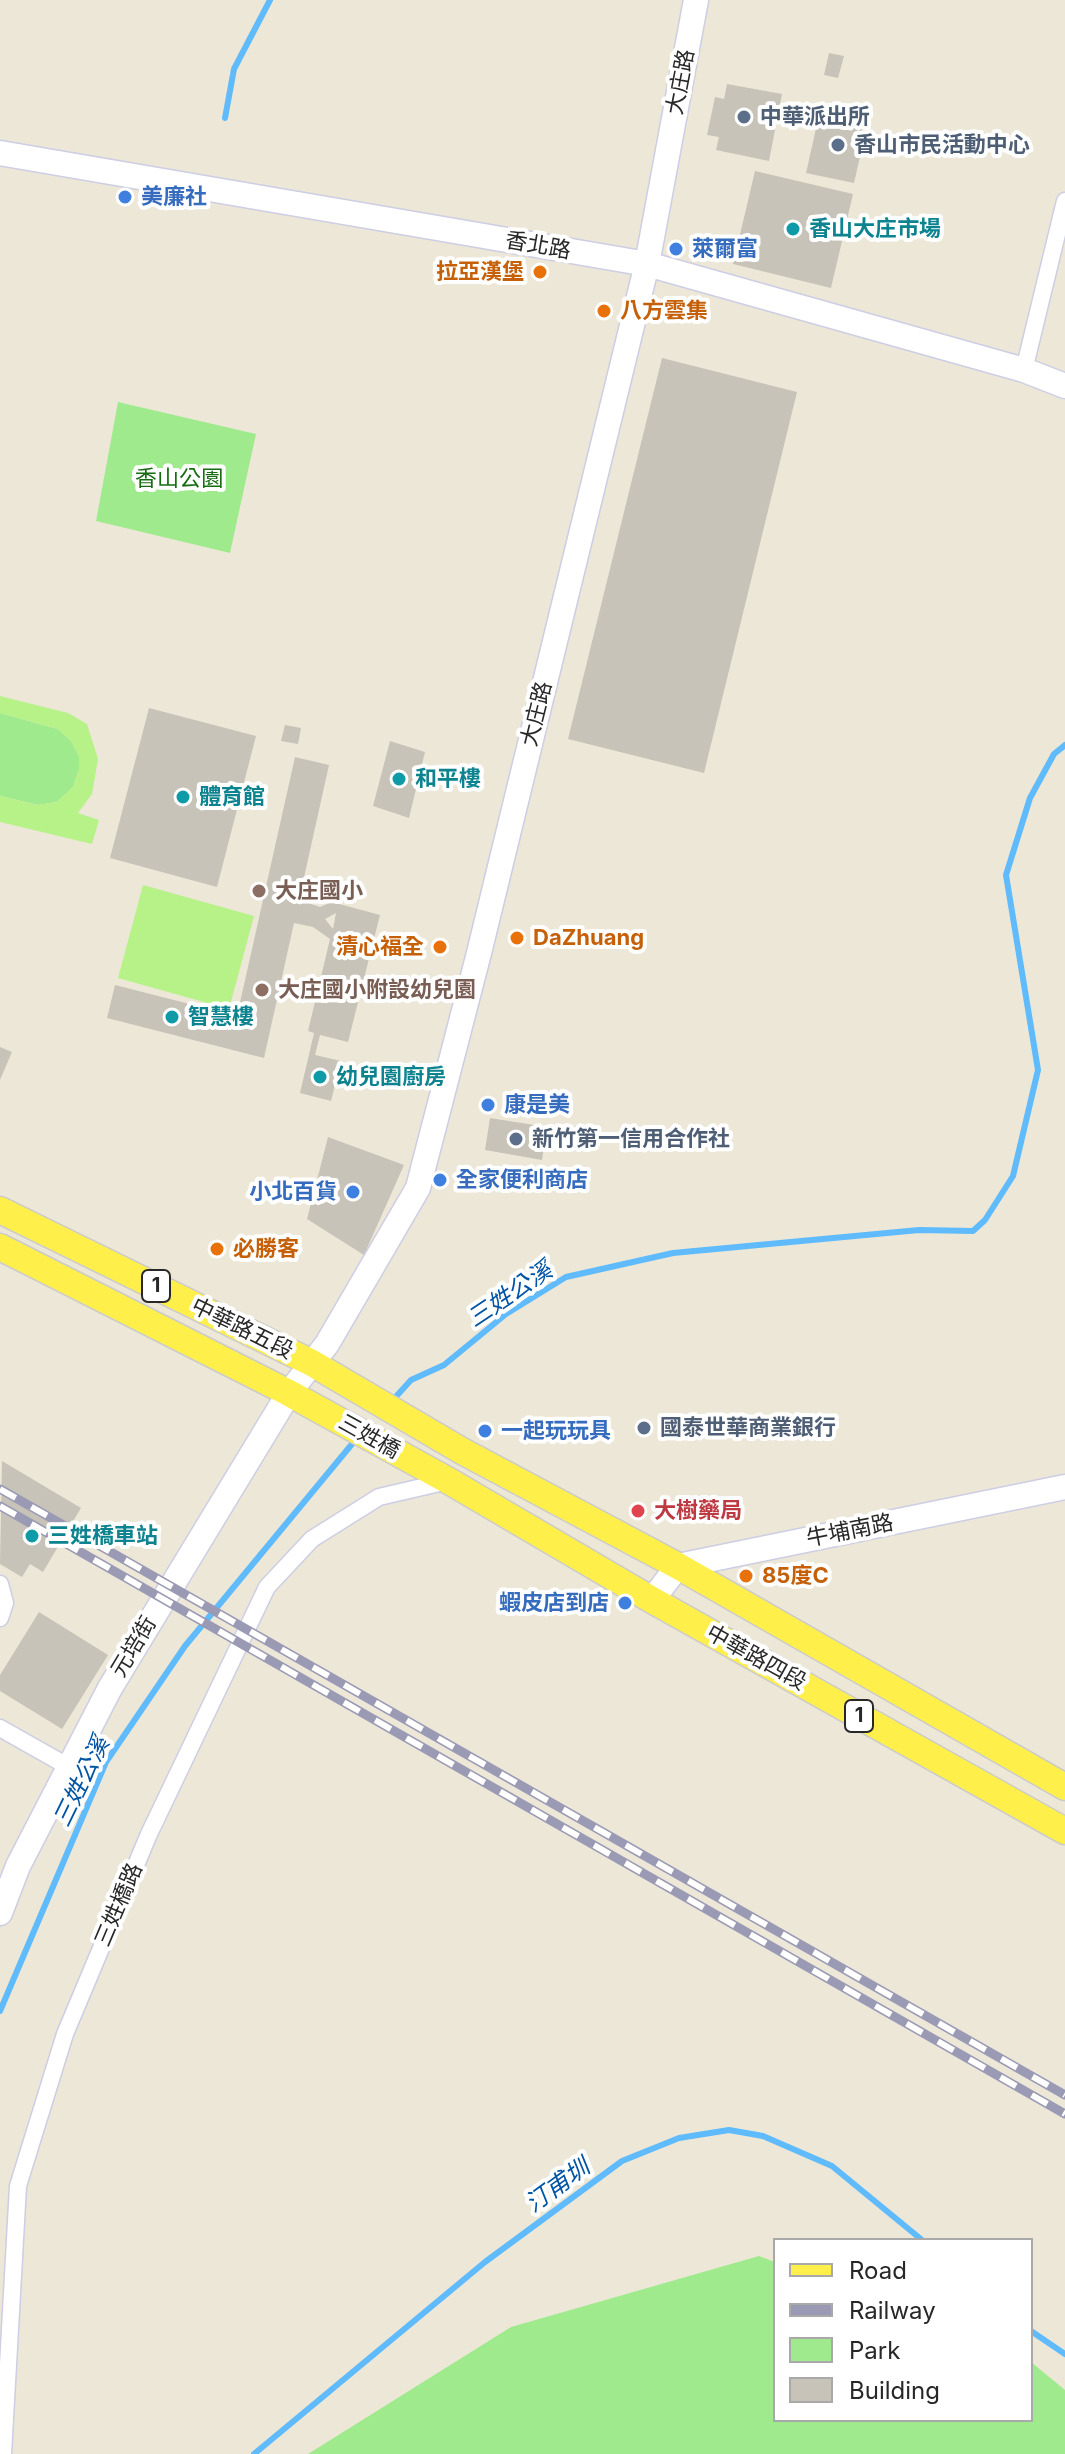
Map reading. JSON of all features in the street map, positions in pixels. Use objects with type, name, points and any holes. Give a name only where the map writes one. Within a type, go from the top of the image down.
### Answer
[{"type":"main road","name":"中華路五段","points":[[0,1210],[312,1363]]},
{"type":"main road","name":"中華路五段","points":[[0,1247],[289,1393]]},
{"type":"main road","name":"三姓橋","points":[[312,1363],[462,1451]]},
{"type":"main road","name":"三姓橋","points":[[289,1393],[449,1481]]},
{"type":"main road","name":"中華路四段","points":[[462,1451],[678,1566],[1065,1787]]},
{"type":"main road","name":"中華路四段","points":[[449,1481],[652,1600],[1065,1831]]},
{"type":"street","name":"大庄路","points":[[289,1393],[327,1344],[418,1188],[479,953],[647,264],[696,0]]},
{"type":"street","name":"香北路","points":[[0,153],[647,264],[1024,370],[1065,386]]},
{"type":"street","points":[[1024,370],[1065,201]]},
{"type":"street","name":"元培街","points":[[0,1913],[18,1866],[110,1688],[289,1393]]},
{"type":"street","name":"三姓橋路","points":[[3,2454],[18,2186],[65,2034],[149,1834],[267,1587],[312,1539],[379,1497],[449,1481]]},
{"type":"street","name":"牛埔南路","points":[[678,1566],[1065,1487]]},
{"type":"street","points":[[652,1600],[678,1566]]},
{"type":"street","points":[[0,1584],[5,1603],[0,1618]]},
{"type":"street","points":[[0,1728],[69,1767]]},
{"type":"green space","name":"香山公園","points":[[118,402],[256,434],[230,553],[96,521]]},
{"type":"green space","points":[[0,696],[68,713],[87,724],[98,759],[92,794],[78,813],[99,820],[92,844],[0,822],[0,796],[37,805],[57,802],[73,787],[79,769],[79,756],[71,741],[58,729],[0,713]]},
{"type":"green space","points":[[0,713],[58,729],[71,741],[79,756],[79,769],[73,787],[57,802],[38,805],[0,796]]},
{"type":"green space","points":[[143,885],[254,916],[229,1009],[118,978]]},
{"type":"green space","points":[[759,2256],[773,2261],[773,2422],[1033,2422],[1033,2364],[1065,2390],[1065,2454],[308,2454],[511,2327]]},
{"type":"building","points":[[829,53],[844,56],[838,78],[824,75]]},
{"type":"building","name":"中華派出所","points":[[727,84],[782,94],[769,161],[716,150],[719,137],[707,135],[715,97],[724,99]]},
{"type":"building","name":"香山市民活動中心","points":[[821,106],[869,117],[854,183],[806,173]]},
{"type":"building","name":"香山大庄市場","points":[[755,171],[853,194],[831,288],[733,264]]},
{"type":"building","points":[[662,358],[797,392],[704,773],[568,739]]},
{"type":"building","name":"體育館","points":[[149,708],[256,736],[217,887],[110,858]]},
{"type":"building","points":[[285,725],[301,728],[298,744],[281,741]]},
{"type":"building","name":"和平樓","points":[[390,741],[425,752],[409,818],[373,806]]},
{"type":"building","points":[[295,757],[329,765],[299,900],[320,907],[332,902],[380,915],[348,1042],[320,1035],[315,1055],[341,1061],[331,1101],[300,1093],[314,1033],[308,1031],[330,939],[313,927],[294,923],[264,1058],[107,1018],[115,985],[237,1016]],"holes":[[[336,913],[333,929],[325,919]]]},
{"type":"building","points":[[0,1047],[12,1052],[0,1080]]},
{"type":"building","name":"新竹第一信用合作社","points":[[490,1118],[547,1127],[542,1160],[485,1150]]},
{"type":"building","name":"小北百貨","points":[[328,1137],[404,1165],[364,1255],[307,1219]]},
{"type":"building","name":"三姓橋車站","points":[[2,1461],[81,1508],[43,1572],[30,1564],[22,1577],[0,1564]]},
{"type":"building","points":[[39,1612],[108,1655],[62,1729],[0,1691],[0,1675]]},
{"type":"waterway","points":[[225,118],[234,69],[270,0]]},
{"type":"waterway","name":"三姓公溪","points":[[392,1401],[411,1380],[444,1365],[506,1314],[566,1277],[673,1253],[919,1230],[973,1231],[985,1220],[1013,1176],[1038,1070],[1006,875],[1030,798],[1054,754],[1065,745]]},
{"type":"waterway","name":"三姓公溪","points":[[0,2011],[106,1762],[185,1646],[357,1438]]},
{"type":"waterway","name":"汀甫圳","points":[[254,2454],[485,2262],[622,2161],[679,2138],[729,2130],[763,2136],[832,2166],[920,2238]]},
{"type":"waterway","name":"汀甫圳","points":[[1033,2332],[1065,2354]]},
{"type":"railway","points":[[0,1489],[1065,2095]]},
{"type":"railway","points":[[0,1506],[1065,2114]]},
{"type":"place","name":"中華派出所","points":[[744,117]]},
{"type":"place","name":"香山市民活動中心","points":[[838,145]]},
{"type":"place","name":"美廉社","points":[[125,197]]},
{"type":"place","name":"香山大庄市場","points":[[793,229]]},
{"type":"place","name":"萊爾富","points":[[676,249]]},
{"type":"place","name":"拉亞漢堡","points":[[540,272]]},
{"type":"place","name":"八方雲集","points":[[604,311]]},
{"type":"place","name":"和平樓","points":[[399,779]]},
{"type":"place","name":"體育館","points":[[183,797]]},
{"type":"place","name":"大庄國小","points":[[259,891]]},
{"type":"place","name":"DaZhuang","points":[[517,938]]},
{"type":"place","name":"清心福全","points":[[440,947]]},
{"type":"place","name":"大庄國小附設幼兒園","points":[[262,990]]},
{"type":"place","name":"智慧樓","points":[[172,1017]]},
{"type":"place","name":"幼兒園廚房","points":[[320,1077]]},
{"type":"place","name":"康是美","points":[[488,1105]]},
{"type":"place","name":"新竹第一信用合作社","points":[[516,1139]]},
{"type":"place","name":"全家便利商店","points":[[440,1180]]},
{"type":"place","name":"小北百貨","points":[[353,1192]]},
{"type":"place","name":"必勝客","points":[[217,1249]]},
{"type":"place","name":"國泰世華商業銀行","points":[[644,1428]]},
{"type":"place","name":"一起玩玩具","points":[[485,1431]]},
{"type":"place","name":"大樹藥局","points":[[638,1511]]},
{"type":"place","name":"三姓橋車站","points":[[32,1536]]},
{"type":"place","name":"85度C","points":[[746,1576]]},
{"type":"place","name":"蝦皮店到店","points":[[625,1603]]}]
